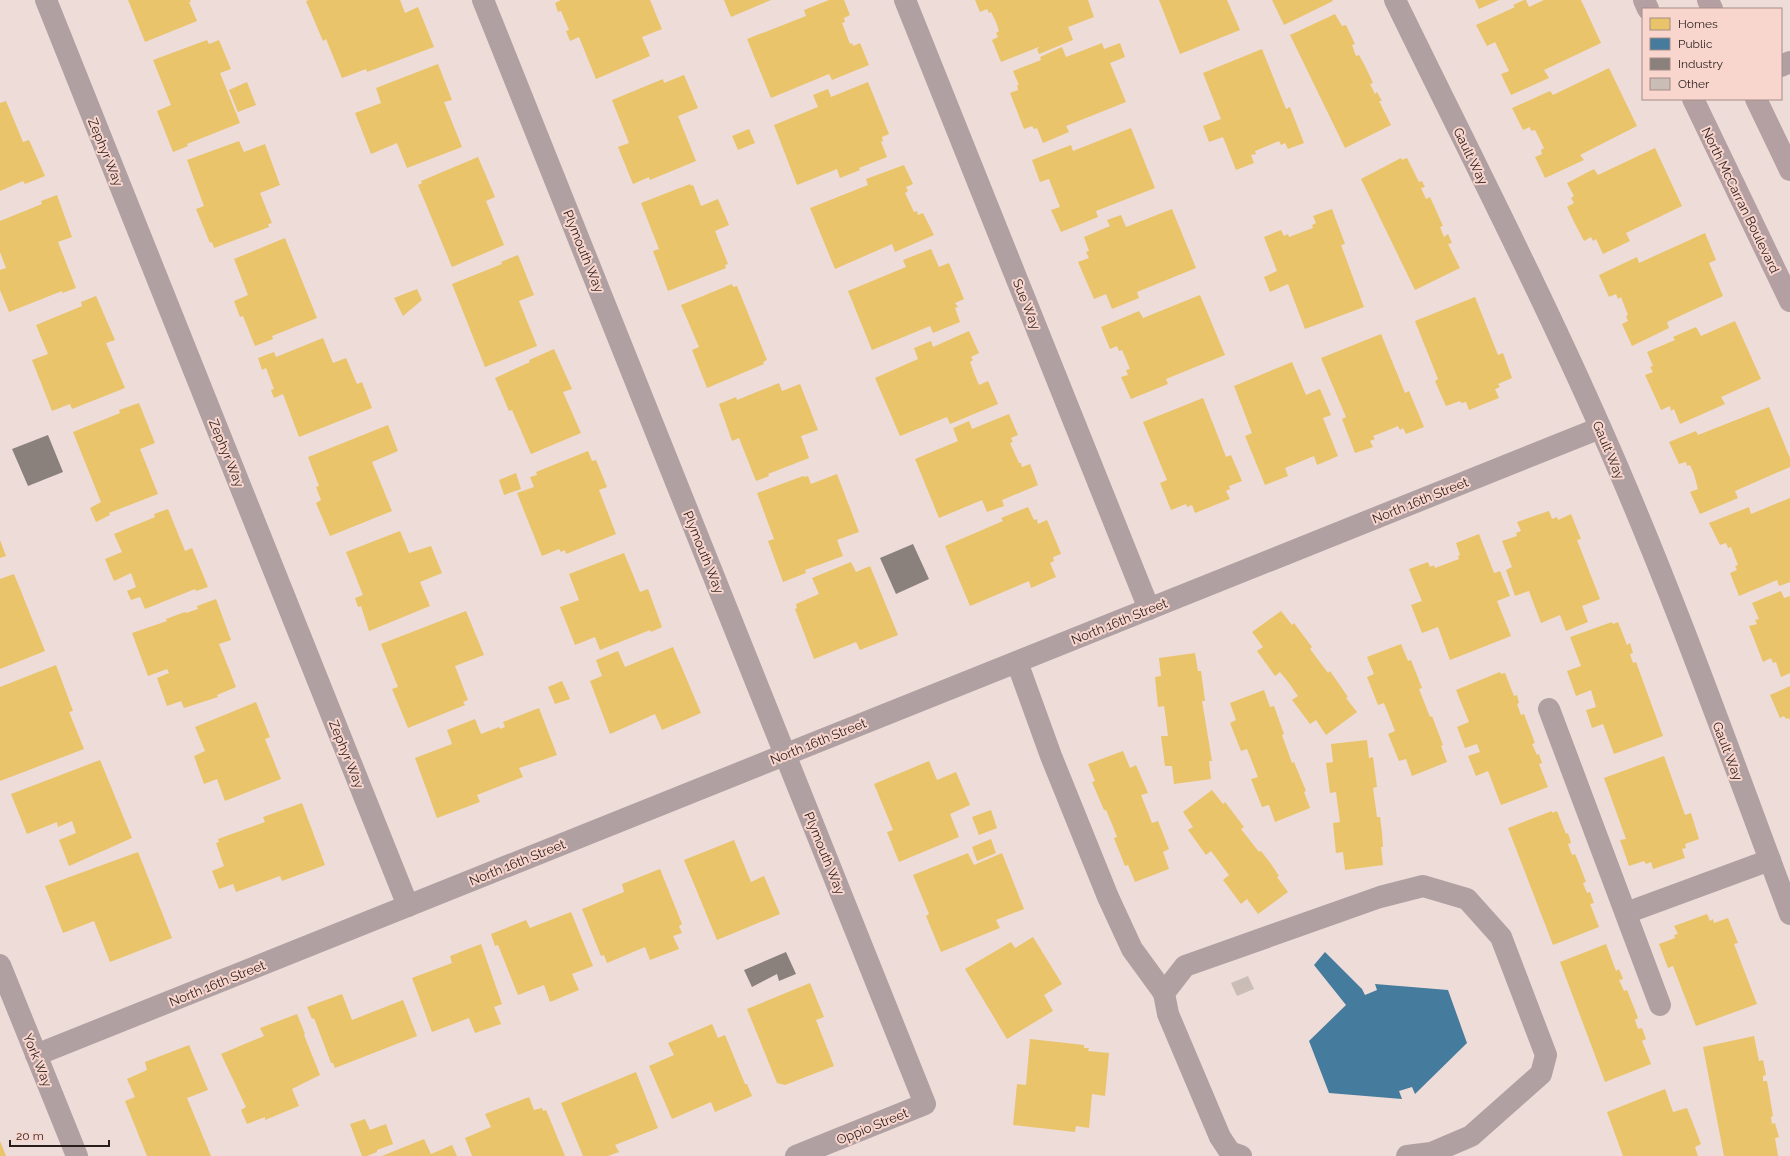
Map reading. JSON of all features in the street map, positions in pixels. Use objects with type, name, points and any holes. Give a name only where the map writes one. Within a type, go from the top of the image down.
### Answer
[{"type":"main road","name":"North McCarran Boulevard","points":[[1693,100],[1790,301]]},
{"type":"main road","points":[[1756,100],[1790,170]]},
{"type":"street","name":"Zephyr Way","points":[[46,0],[408,906]]},
{"type":"street","name":"Plymouth Way","points":[[483,0],[925,1104]]},
{"type":"street","name":"Sue Way","points":[[905,0],[1149,609]]},
{"type":"street","name":"Gault Way","points":[[1395,0],[1531,278],[1600,428],[1658,564],[1790,914]]},
{"type":"street","name":"North 16th Street","points":[[36,1055],[1600,428]]},
{"type":"street","points":[[1017,662],[1051,756],[1108,897],[1132,949],[1164,993],[1168,1014],[1220,1137],[1230,1152],[1242,1156]]},
{"type":"street","points":[[1549,709],[1660,1005]]},
{"type":"street","points":[[1626,913],[1770,860]]},
{"type":"street","points":[[1164,993],[1185,966],[1380,897],[1423,886],[1467,899],[1501,937],[1546,1055],[1541,1074],[1471,1136],[1431,1154],[1408,1156]]},
{"type":"street","name":"York Way","points":[[0,965],[77,1156]]},
{"type":"street","name":"Oppio Street","points":[[796,1156],[925,1104]]},
{"type":"building: Homes","points":[[128,0],[190,0],[191,2],[189,2],[197,21],[145,42]]},
{"type":"building: Homes","points":[[400,0],[405,13],[418,7],[434,47],[367,72],[366,69],[342,78],[326,39],[323,41],[306,1]]},
{"type":"building: Homes","points":[[561,0],[650,0],[662,29],[642,37],[650,56],[596,79],[579,37],[570,41],[566,31],[569,30],[561,11],[558,12],[555,3]]},
{"type":"building: Homes","points":[[724,0],[771,0],[731,17]]},
{"type":"building: Homes","points":[[829,0],[844,0],[850,15],[844,18],[845,22],[842,23],[850,44],[852,43],[853,46],[860,43],[869,65],[832,80],[829,74],[771,98],[747,39],[806,16],[804,10]]},
{"type":"building: Homes","points":[[975,0],[1088,0],[1094,17],[1068,27],[1073,40],[1039,54],[1037,49],[1039,47],[1001,62],[992,40],[998,37],[996,33],[999,31],[996,22],[991,12],[989,13],[987,9],[980,12]]},
{"type":"building: Homes","points":[[1159,0],[1227,0],[1240,30],[1180,54]]},
{"type":"building: Homes","points":[[1272,0],[1332,0],[1333,1],[1284,25]]},
{"type":"building: Homes","points":[[1475,0],[1499,0],[1479,9]]},
{"type":"building: Homes","points":[[1526,0],[1529,7],[1544,0],[1581,0],[1601,43],[1544,70],[1549,78],[1511,95],[1501,74],[1509,71],[1495,42],[1487,46],[1476,25],[1515,7],[1513,5]]},
{"type":"building: Homes","points":[[1335,14],[1342,26],[1346,25],[1355,44],[1352,45],[1356,56],[1359,55],[1366,68],[1373,83],[1370,84],[1375,94],[1377,92],[1382,101],[1379,101],[1391,125],[1345,148],[1290,35]]},
{"type":"building: Homes","points":[[207,40],[209,44],[219,40],[231,69],[220,73],[240,123],[187,144],[188,146],[173,152],[157,111],[171,105],[153,60]]},
{"type":"building: Homes","points":[[1102,43],[1104,49],[1120,43],[1125,57],[1110,63],[1126,102],[1066,126],[1069,132],[1043,143],[1037,128],[1034,129],[1032,126],[1024,129],[1010,93],[1018,90],[1017,85],[1019,85],[1013,71],[1041,60],[1040,57],[1062,47],[1066,57]]},
{"type":"building: Homes","points":[[1262,49],[1286,109],[1290,107],[1304,143],[1288,149],[1285,143],[1281,145],[1279,141],[1255,151],[1256,154],[1251,155],[1254,163],[1236,170],[1223,137],[1209,142],[1203,126],[1221,119],[1203,73]]},
{"type":"building: Homes","points":[[438,64],[452,100],[444,102],[462,147],[407,168],[397,143],[371,154],[355,113],[381,103],[376,88]]},
{"type":"building: Homes","points":[[1609,68],[1637,126],[1580,155],[1584,160],[1545,178],[1535,157],[1542,154],[1541,150],[1544,148],[1535,130],[1531,131],[1530,127],[1523,130],[1512,108],[1550,91],[1553,95]]},
{"type":"building: Homes","points":[[684,75],[698,108],[678,116],[696,161],[650,180],[649,177],[633,184],[618,147],[629,143],[612,100],[663,79],[664,83]]},
{"type":"building: Homes","points":[[247,82],[256,105],[238,112],[229,90]]},
{"type":"building: Homes","points":[[868,82],[889,134],[882,137],[883,141],[881,142],[887,157],[859,168],[860,170],[840,178],[837,169],[797,185],[774,125],[818,107],[813,95],[828,89],[831,97]]},
{"type":"building: Homes","points":[[6,101],[23,142],[29,140],[45,176],[25,184],[23,181],[0,191],[0,103]]},
{"type":"building: Homes","points":[[1131,128],[1155,188],[1096,211],[1098,217],[1061,232],[1051,210],[1060,207],[1049,179],[1040,182],[1032,160],[1071,145],[1073,151]]},
{"type":"building: Homes","points":[[749,129],[755,143],[738,150],[732,136]]},
{"type":"building: Homes","points":[[239,141],[244,152],[265,144],[280,185],[260,193],[272,223],[268,224],[269,227],[214,248],[212,242],[210,243],[196,209],[204,206],[187,160]]},
{"type":"building: Homes","points":[[1655,148],[1682,206],[1626,233],[1630,241],[1603,254],[1596,239],[1593,241],[1591,237],[1584,241],[1574,222],[1567,207],[1574,203],[1571,198],[1574,196],[1567,183],[1594,169],[1598,175]]},
{"type":"building: Homes","points":[[478,157],[495,197],[486,201],[504,245],[452,267],[418,185],[422,183],[421,181]]},
{"type":"building: Homes","points":[[1401,158],[1402,160],[1407,158],[1419,182],[1422,181],[1425,187],[1421,188],[1426,199],[1430,197],[1443,226],[1440,227],[1444,237],[1448,234],[1452,243],[1448,244],[1460,268],[1415,290],[1361,179]]},
{"type":"building: Homes","points":[[904,165],[913,184],[906,187],[908,191],[905,193],[914,212],[917,211],[918,215],[923,213],[934,235],[895,252],[892,244],[835,269],[810,208],[868,185],[866,179]]},
{"type":"building: Homes","points":[[690,184],[691,186],[693,185],[701,206],[718,199],[729,225],[715,231],[728,264],[725,265],[726,268],[668,291],[653,251],[659,249],[641,203]]},
{"type":"building: Homes","points":[[57,195],[72,237],[58,242],[76,288],[62,293],[62,291],[9,312],[0,290],[0,270],[6,268],[0,252],[0,221],[42,204],[41,201]]},
{"type":"building: Homes","points":[[1172,209],[1196,268],[1137,292],[1139,298],[1112,309],[1106,294],[1094,299],[1078,262],[1089,258],[1086,252],[1089,251],[1084,237],[1110,226],[1107,220],[1121,215],[1126,227]]},
{"type":"building: Homes","points":[[1332,209],[1345,244],[1341,245],[1364,307],[1305,329],[1288,284],[1270,292],[1264,277],[1277,271],[1264,237],[1281,230],[1284,236],[1288,234],[1289,237],[1313,228],[1312,225],[1316,223],[1313,216]]},
{"type":"building: Homes","points":[[1705,233],[1716,260],[1709,263],[1723,296],[1667,322],[1669,328],[1632,346],[1622,324],[1628,321],[1626,316],[1628,315],[1621,297],[1618,299],[1616,294],[1609,297],[1599,275],[1637,257],[1639,263]]},
{"type":"building: Homes","points":[[285,238],[317,318],[272,336],[273,339],[255,346],[243,316],[240,317],[234,301],[248,295],[234,259]]},
{"type":"building: Homes","points":[[931,249],[939,267],[949,263],[964,299],[955,303],[958,307],[955,308],[960,322],[933,333],[930,326],[872,350],[848,291],[906,267],[903,260]]},
{"type":"building: Homes","points":[[518,255],[534,295],[519,301],[537,346],[485,367],[452,284],[502,264],[501,262]]},
{"type":"building: Homes","points":[[732,284],[733,287],[737,286],[767,360],[763,362],[764,364],[707,388],[692,350],[699,347],[681,305]]},
{"type":"building: Homes","points":[[417,289],[422,300],[403,316],[394,298]]},
{"type":"building: Homes","points":[[1200,295],[1225,355],[1166,379],[1168,384],[1131,399],[1121,377],[1128,375],[1126,370],[1130,369],[1126,359],[1122,350],[1119,351],[1117,346],[1110,349],[1101,327],[1139,311],[1143,318]]},
{"type":"building: Homes","points":[[96,296],[115,340],[106,343],[125,388],[72,409],[70,404],[52,411],[32,360],[48,354],[36,325],[82,306],[81,302]]},
{"type":"building: Homes","points":[[1475,297],[1498,355],[1503,353],[1512,378],[1498,384],[1500,387],[1495,389],[1499,398],[1469,410],[1466,402],[1461,403],[1460,401],[1446,406],[1435,381],[1438,379],[1415,321]]},
{"type":"building: Homes","points":[[1735,321],[1761,379],[1721,397],[1725,404],[1680,424],[1674,409],[1671,411],[1670,406],[1661,410],[1645,375],[1653,372],[1650,367],[1653,366],[1647,352],[1675,340],[1673,337],[1696,327],[1701,336]]},
{"type":"building: Homes","points":[[969,331],[979,353],[971,357],[973,360],[970,362],[974,373],[979,385],[988,381],[998,404],[950,424],[947,417],[900,436],[875,378],[918,359],[914,348],[931,341],[933,347]]},
{"type":"building: Homes","points":[[1381,334],[1405,393],[1409,391],[1424,427],[1406,434],[1403,428],[1400,430],[1398,426],[1373,436],[1375,439],[1370,441],[1373,447],[1355,453],[1342,419],[1346,417],[1321,358]]},
{"type":"building: Homes","points":[[323,338],[333,363],[346,358],[357,384],[362,382],[372,408],[299,437],[283,394],[274,398],[271,390],[274,389],[266,368],[262,370],[258,358],[274,352],[276,357]]},
{"type":"building: Homes","points":[[554,349],[572,389],[563,392],[581,433],[531,454],[512,410],[509,411],[495,378]]},
{"type":"building: Homes","points":[[1292,362],[1306,395],[1320,389],[1331,415],[1323,418],[1338,456],[1317,465],[1314,456],[1285,468],[1288,476],[1265,485],[1245,436],[1252,433],[1234,386]]},
{"type":"building: Homes","points":[[779,383],[782,391],[800,384],[818,430],[801,436],[809,458],[768,474],[769,476],[756,481],[739,438],[732,441],[719,404],[736,397],[737,400]]},
{"type":"building: Homes","points":[[1203,398],[1226,457],[1231,455],[1242,481],[1229,486],[1230,489],[1226,491],[1230,499],[1195,513],[1192,505],[1187,507],[1186,504],[1171,510],[1160,483],[1167,480],[1143,422]]},
{"type":"building: Homes","points":[[139,403],[155,443],[140,449],[158,494],[109,513],[110,515],[96,522],[90,508],[101,502],[73,432],[120,413],[119,410]]},
{"type":"building: Homes","points":[[1769,407],[1790,458],[1790,467],[1735,491],[1738,498],[1700,514],[1690,492],[1698,489],[1694,474],[1690,465],[1687,466],[1686,462],[1679,464],[1669,442],[1696,431],[1698,435]]},
{"type":"building: Homes","points":[[1009,414],[1018,435],[1011,438],[1013,442],[1010,443],[1022,467],[1030,464],[1038,485],[1002,500],[1004,506],[987,512],[982,500],[939,518],[915,459],[958,441],[953,428],[969,421],[972,429]]},
{"type":"building: Homes","points":[[388,425],[398,451],[372,462],[392,511],[330,536],[316,503],[321,500],[316,487],[319,486],[308,457]]},
{"type":"building: Homes","points":[[588,451],[592,461],[596,460],[607,487],[599,490],[616,534],[566,554],[565,550],[561,552],[559,549],[542,556],[517,493],[534,487],[530,477],[537,475],[536,472]]},
{"type":"building: Homes","points":[[516,473],[521,489],[504,495],[499,480]]},
{"type":"building: Homes","points":[[837,474],[859,532],[837,540],[843,556],[805,570],[806,573],[783,582],[768,541],[774,539],[757,493],[803,476],[808,476],[811,484]]},
{"type":"building: Homes","points":[[1790,498],[1790,582],[1779,586],[1777,580],[1739,596],[1730,573],[1737,570],[1735,566],[1738,565],[1731,547],[1728,548],[1726,543],[1720,545],[1709,523],[1749,507],[1751,514]]},
{"type":"building: Homes","points":[[1028,507],[1034,520],[1037,519],[1038,524],[1047,520],[1060,551],[1061,554],[1053,557],[1054,561],[1050,563],[1056,577],[1031,588],[1029,581],[970,606],[945,546],[1003,521],[1001,518]]},
{"type":"building: Homes","points":[[168,509],[185,551],[192,548],[208,587],[196,591],[195,589],[145,609],[140,597],[131,600],[127,591],[136,587],[131,573],[114,581],[105,559],[122,552],[114,534],[155,517],[154,514]]},
{"type":"building: Homes","points":[[1549,511],[1552,519],[1557,517],[1558,520],[1571,514],[1581,539],[1577,540],[1600,599],[1582,606],[1588,622],[1566,631],[1560,615],[1541,623],[1529,591],[1515,596],[1506,570],[1512,567],[1502,541],[1517,536],[1516,533],[1521,531],[1517,522]]},
{"type":"building: Homes","points":[[400,531],[409,553],[431,546],[442,573],[420,582],[430,606],[369,631],[361,606],[358,607],[355,598],[363,595],[346,552]]},
{"type":"building: Homes","points":[[1479,534],[1494,573],[1500,571],[1510,596],[1497,601],[1511,636],[1450,660],[1438,627],[1422,633],[1411,605],[1422,601],[1409,569],[1428,562],[1430,567],[1434,565],[1435,568],[1459,559],[1458,556],[1460,555],[1456,543]]},
{"type":"building: Homes","points":[[0,540],[6,556],[0,558]]},
{"type":"building: Homes","points":[[624,553],[640,592],[648,589],[662,627],[651,632],[650,630],[600,650],[595,637],[575,645],[560,607],[579,600],[569,574]]},
{"type":"building: Homes","points":[[851,562],[856,572],[870,566],[898,635],[860,650],[856,642],[814,659],[795,609],[797,608],[796,604],[819,594],[812,578]]},
{"type":"building: Homes","points":[[14,574],[45,651],[0,669],[0,579]]},
{"type":"building: Homes","points":[[1781,591],[1784,598],[1790,596],[1790,673],[1781,677],[1776,662],[1773,663],[1771,658],[1763,662],[1749,626],[1757,624],[1755,620],[1759,619],[1752,603]]},
{"type":"building: Homes","points":[[216,599],[231,640],[219,644],[236,687],[217,695],[218,697],[184,708],[181,701],[167,706],[157,678],[169,673],[167,669],[148,676],[132,633],[167,621],[166,619],[185,612],[198,609],[197,606]]},
{"type":"building: Homes","points":[[466,611],[484,655],[455,666],[468,700],[463,702],[465,705],[408,728],[392,689],[398,687],[381,644]]},
{"type":"building: Homes","points":[[1281,611],[1292,625],[1294,623],[1312,647],[1310,649],[1328,673],[1330,671],[1348,697],[1346,698],[1357,712],[1326,735],[1316,720],[1310,724],[1292,700],[1298,696],[1289,683],[1280,672],[1275,676],[1257,651],[1263,647],[1252,632]]},
{"type":"building: Homes","points":[[1612,622],[1613,624],[1618,622],[1627,645],[1630,643],[1633,653],[1630,654],[1633,663],[1636,662],[1663,736],[1614,754],[1603,724],[1592,728],[1586,710],[1596,707],[1591,690],[1576,696],[1567,671],[1581,666],[1570,637]]},
{"type":"building: Homes","points":[[1401,644],[1408,661],[1411,660],[1422,688],[1419,689],[1430,717],[1432,716],[1443,745],[1441,746],[1447,762],[1412,776],[1406,759],[1399,761],[1388,734],[1395,731],[1384,703],[1378,705],[1367,677],[1374,674],[1367,657]]},
{"type":"building: Homes","points":[[673,647],[701,713],[662,730],[655,714],[610,734],[590,681],[602,676],[596,660],[618,651],[625,667]]},
{"type":"building: Homes","points":[[1195,653],[1198,671],[1201,671],[1205,701],[1202,701],[1212,761],[1209,761],[1211,779],[1174,784],[1172,766],[1165,766],[1161,736],[1168,736],[1164,706],[1158,707],[1155,677],[1161,676],[1159,658]]},
{"type":"building: Homes","points":[[56,665],[73,711],[69,712],[84,749],[0,781],[0,687]]},
{"type":"building: Homes","points":[[1500,672],[1501,674],[1505,673],[1514,696],[1517,695],[1519,703],[1517,704],[1521,715],[1524,714],[1535,743],[1532,744],[1537,755],[1539,754],[1542,763],[1539,764],[1548,787],[1501,805],[1488,771],[1476,776],[1468,756],[1480,752],[1477,744],[1465,748],[1457,727],[1469,722],[1456,690]]},
{"type":"building: Homes","points":[[562,681],[570,699],[555,704],[548,687]]},
{"type":"building: Homes","points":[[1790,686],[1790,721],[1789,718],[1786,719],[1784,716],[1780,718],[1770,695]]},
{"type":"building: Homes","points":[[1264,690],[1270,707],[1274,706],[1284,734],[1282,735],[1292,763],[1294,762],[1306,791],[1304,792],[1310,808],[1275,822],[1269,805],[1262,807],[1251,779],[1258,777],[1247,749],[1241,751],[1230,723],[1236,720],[1230,703]]},
{"type":"building: Homes","points":[[256,702],[270,737],[265,739],[281,779],[225,801],[217,779],[204,784],[194,756],[205,751],[195,727]]},
{"type":"building: Homes","points":[[539,708],[557,755],[519,768],[523,777],[477,795],[480,802],[437,818],[415,758],[452,744],[447,730],[475,719],[481,734],[499,727],[500,729],[505,727],[503,722]]},
{"type":"building: Homes","points":[[1367,740],[1369,758],[1373,757],[1377,787],[1373,788],[1377,817],[1380,817],[1383,865],[1345,870],[1343,852],[1336,853],[1333,823],[1340,822],[1336,792],[1330,793],[1326,763],[1333,762],[1331,744]]},
{"type":"building: Homes","points":[[1123,751],[1130,768],[1136,765],[1148,793],[1141,795],[1152,823],[1158,821],[1169,849],[1163,852],[1169,869],[1135,882],[1128,865],[1125,866],[1114,838],[1117,837],[1112,824],[1106,810],[1104,810],[1092,782],[1095,781],[1088,764]]},
{"type":"building: Homes","points":[[1664,756],[1685,815],[1691,813],[1699,839],[1685,844],[1686,848],[1682,849],[1685,858],[1653,869],[1651,862],[1646,864],[1644,861],[1629,866],[1620,840],[1626,839],[1604,778]]},
{"type":"building: Homes","points":[[100,760],[132,838],[69,866],[59,840],[76,833],[72,821],[58,827],[57,822],[27,834],[11,794]]},
{"type":"building: Homes","points":[[929,761],[937,780],[956,772],[970,805],[950,814],[959,837],[899,862],[887,832],[893,830],[874,784]]},
{"type":"building: Homes","points":[[1212,790],[1223,804],[1225,802],[1244,827],[1241,829],[1259,852],[1261,851],[1271,864],[1279,876],[1277,877],[1288,892],[1258,914],[1247,899],[1241,904],[1223,880],[1229,875],[1211,851],[1206,855],[1188,830],[1193,827],[1183,812]]},
{"type":"building: Homes","points":[[302,803],[325,865],[282,881],[280,876],[236,892],[233,884],[219,889],[212,871],[224,866],[216,843],[219,842],[218,839],[265,822],[263,817]]},
{"type":"building: Homes","points":[[991,810],[997,828],[979,835],[972,817]]},
{"type":"building: Homes","points":[[1552,811],[1552,813],[1557,811],[1566,834],[1568,833],[1571,843],[1568,844],[1572,855],[1575,854],[1580,866],[1586,882],[1583,883],[1587,893],[1590,892],[1594,903],[1590,904],[1599,927],[1553,945],[1508,828]]},
{"type":"building: Homes","points":[[991,839],[996,853],[977,861],[972,847]]},
{"type":"building: Homes","points":[[734,840],[751,882],[764,876],[780,914],[717,940],[684,860]]},
{"type":"building: Homes","points":[[138,852],[172,938],[110,962],[94,921],[63,933],[45,886]]},
{"type":"building: Homes","points":[[968,853],[974,865],[1002,853],[1024,909],[996,920],[1000,928],[941,952],[926,916],[929,914],[913,875]]},
{"type":"building: Homes","points":[[660,869],[682,924],[679,926],[682,933],[673,936],[679,949],[650,960],[645,947],[607,963],[604,955],[601,956],[582,909],[624,892],[622,884]]},
{"type":"building: Homes","points":[[571,912],[593,966],[572,974],[579,990],[550,1002],[544,985],[518,995],[498,945],[495,946],[491,934],[526,920],[530,928]]},
{"type":"building: Homes","points":[[1707,914],[1710,921],[1713,919],[1714,923],[1728,918],[1738,943],[1734,944],[1757,1004],[1696,1026],[1673,966],[1668,968],[1659,944],[1675,938],[1674,935],[1678,934],[1674,926]]},
{"type":"building: Homes","points":[[1033,937],[1062,984],[1044,995],[1053,1011],[1007,1039],[965,969],[1011,942],[1015,948]]},
{"type":"building: Homes","points":[[481,944],[502,1004],[494,1007],[501,1024],[475,1033],[469,1018],[432,1032],[412,978],[452,963],[450,956]]},
{"type":"building: Homes","points":[[1606,944],[1616,971],[1619,969],[1623,979],[1619,980],[1624,991],[1627,990],[1638,1018],[1635,1020],[1638,1029],[1642,1028],[1646,1039],[1642,1041],[1651,1064],[1605,1082],[1560,962]]},
{"type":"building: Homes","points":[[810,983],[824,1017],[816,1020],[834,1066],[785,1085],[777,1083],[747,1009]]},
{"type":"building: Homes","points":[[342,994],[352,1020],[403,1000],[417,1036],[335,1068],[333,1063],[331,1063],[314,1018],[312,1019],[307,1007]]},
{"type":"building: Homes","points":[[297,1014],[320,1075],[292,1089],[299,1106],[265,1120],[265,1117],[247,1124],[241,1110],[246,1107],[221,1054],[264,1036],[260,1028]]},
{"type":"building: Homes","points":[[712,1024],[718,1038],[725,1035],[745,1084],[747,1084],[752,1096],[715,1112],[711,1102],[672,1119],[649,1066],[674,1055],[668,1043]]},
{"type":"building: Homes","points":[[1754,1036],[1759,1061],[1763,1060],[1766,1075],[1763,1076],[1763,1081],[1767,1081],[1773,1116],[1771,1117],[1772,1124],[1775,1123],[1779,1137],[1775,1138],[1778,1156],[1724,1156],[1703,1047]]},
{"type":"building: Homes","points":[[1030,1039],[1084,1045],[1084,1048],[1089,1048],[1088,1051],[1109,1053],[1105,1096],[1092,1094],[1089,1128],[1076,1126],[1075,1132],[1013,1125],[1017,1084],[1026,1085]]},
{"type":"building: Homes","points":[[189,1045],[208,1090],[187,1098],[211,1156],[147,1156],[125,1101],[135,1097],[127,1079],[147,1070],[145,1062]]},
{"type":"building: Homes","points":[[636,1072],[658,1128],[615,1145],[619,1152],[608,1156],[583,1156],[561,1103]]},
{"type":"building: Homes","points":[[1665,1089],[1673,1112],[1687,1108],[1701,1144],[1695,1147],[1698,1156],[1623,1156],[1607,1112]]},
{"type":"building: Homes","points":[[529,1097],[534,1110],[542,1108],[543,1111],[546,1110],[565,1156],[472,1156],[465,1138],[491,1127],[485,1114]]},
{"type":"building: Homes","points":[[365,1119],[370,1130],[386,1124],[393,1144],[377,1150],[377,1152],[367,1156],[362,1156],[350,1124]]},
{"type":"building: Homes","points":[[424,1139],[431,1154],[452,1145],[457,1156],[382,1156]]},
{"type":"building: Homes","points":[[0,1141],[6,1156],[0,1156]]},
{"type":"building: Public","points":[[1325,952],[1362,989],[1365,995],[1377,990],[1375,984],[1448,990],[1467,1043],[1415,1094],[1412,1087],[1399,1091],[1402,1099],[1329,1093],[1309,1041],[1346,1005],[1314,965]]},
{"type":"building: Industry","points":[[48,435],[63,472],[28,486],[12,449]]},
{"type":"building: Industry","points":[[913,544],[929,579],[896,594],[880,558]]},
{"type":"building: Industry","points":[[786,952],[796,974],[779,981],[777,974],[752,987],[744,970]]},
{"type":"building: Other","points":[[1248,976],[1254,989],[1237,996],[1231,983]]}]
